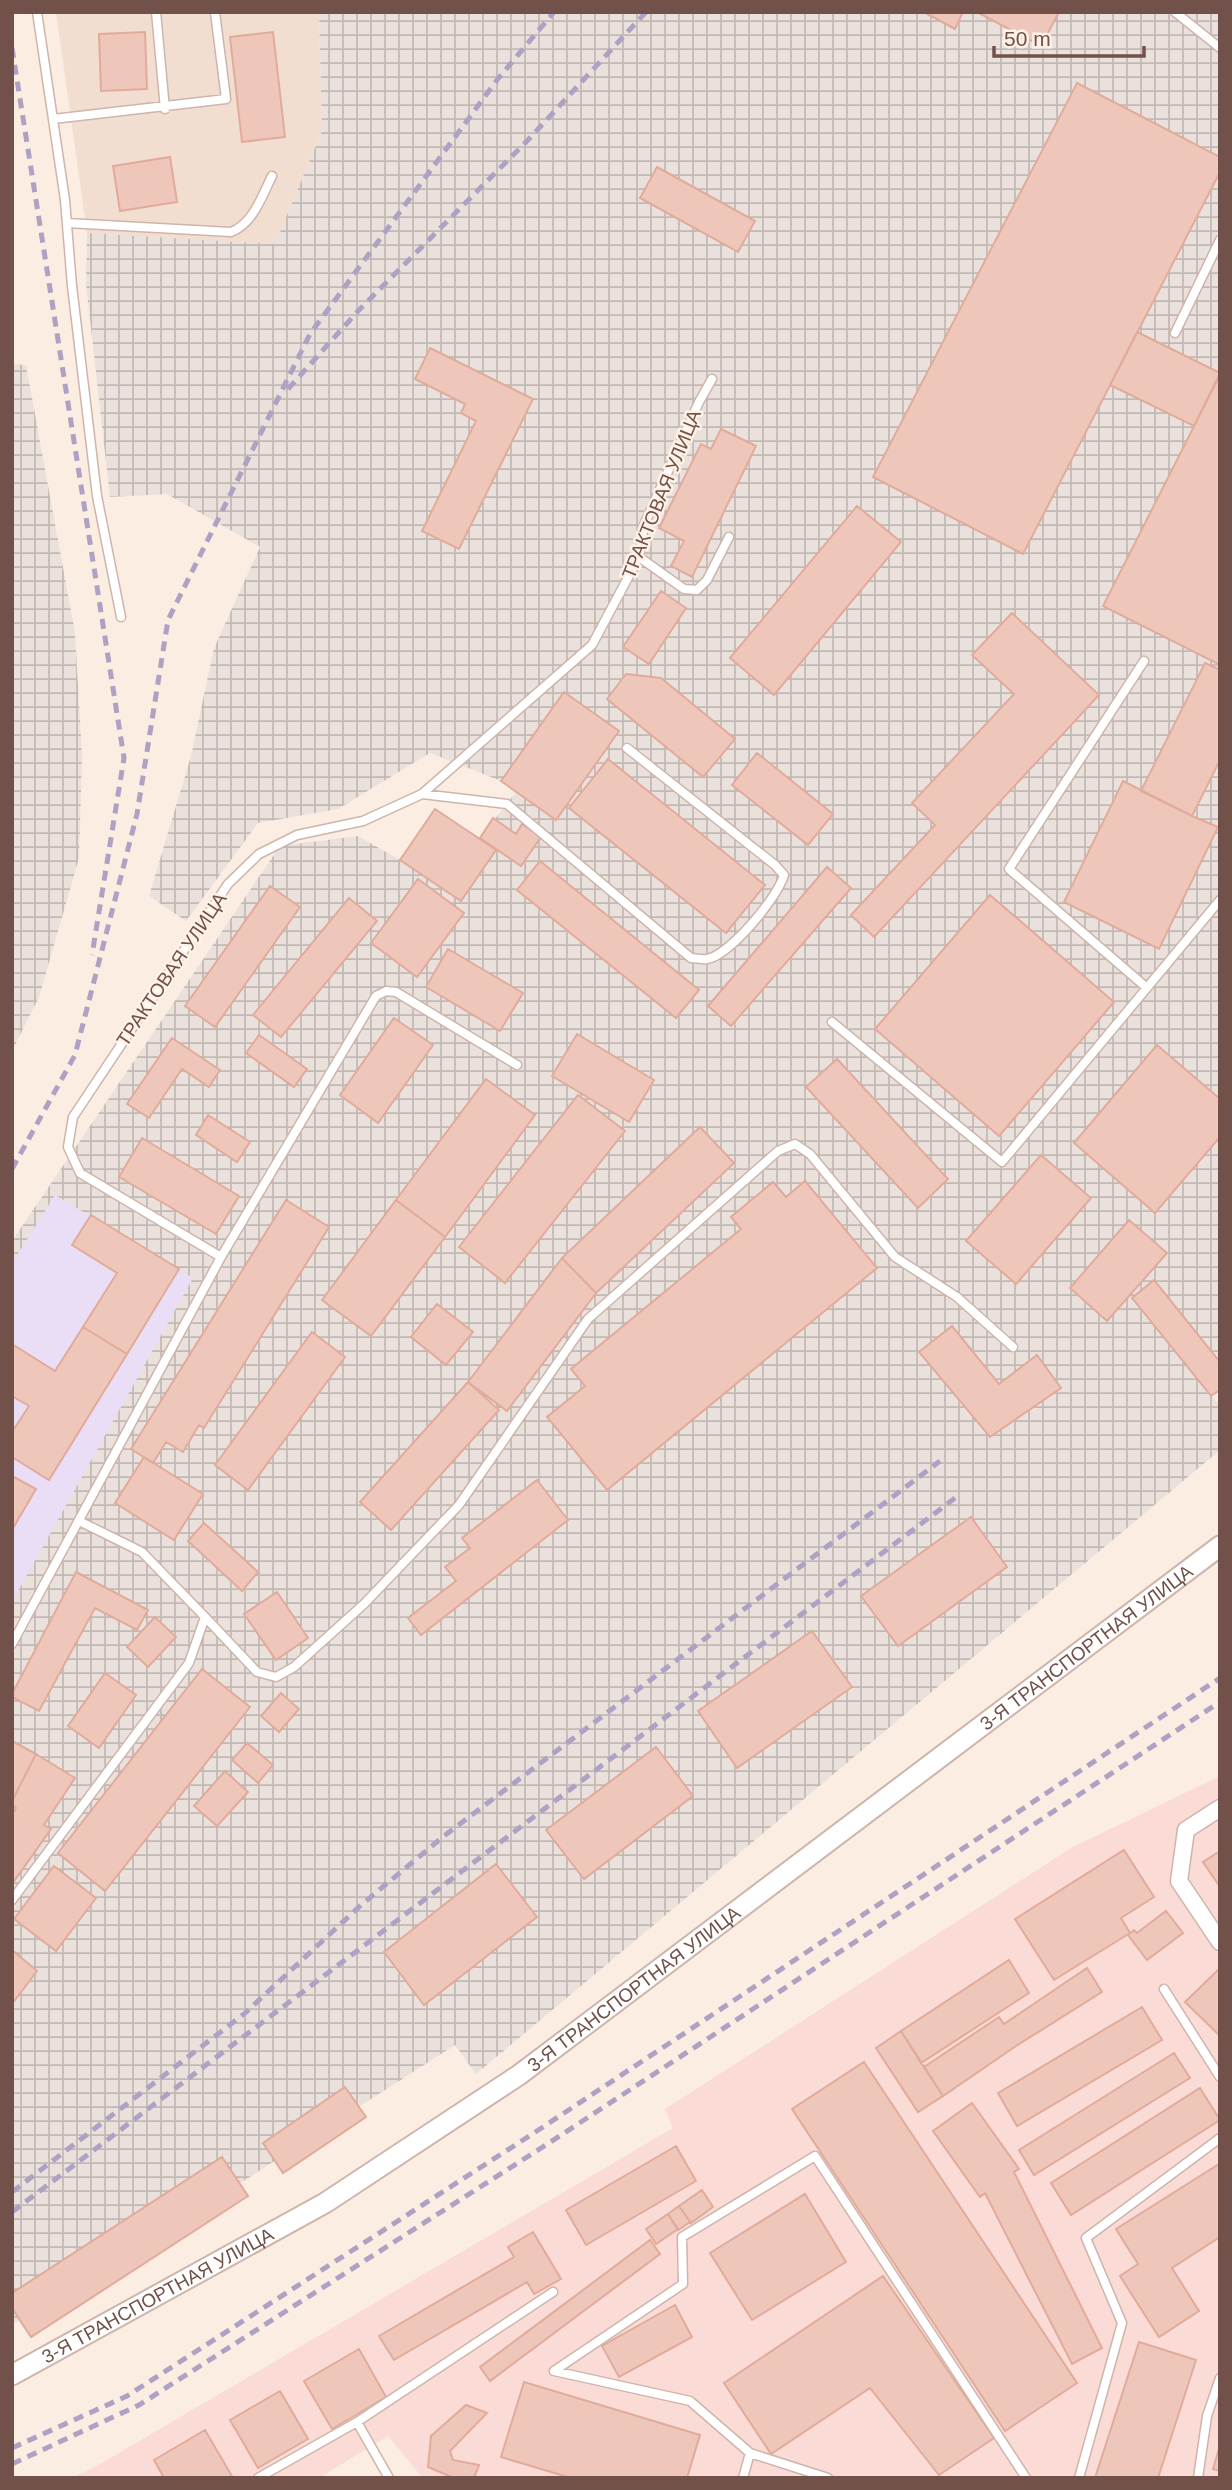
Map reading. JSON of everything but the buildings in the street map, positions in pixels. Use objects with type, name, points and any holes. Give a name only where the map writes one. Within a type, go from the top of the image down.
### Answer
[{"type":"street","name":"3-Я ТРАНСПОРТНАЯ УЛИЦА","points":[[12,2375],[325,2203],[519,2075],[1220,1546]]},
{"type":"street","points":[[1220,1808],[1186,1830],[1180,1881],[1220,1942]]},
{"type":"lane","points":[[37,12],[67,223],[97,496],[121,617]]},
{"type":"lane","points":[[156,12],[165,107]]},
{"type":"lane","points":[[53,119],[226,99],[215,12]]},
{"type":"lane","points":[[1175,12],[1220,48]]},
{"type":"lane","points":[[67,223],[231,232],[241,229],[252,215],[272,176]]},
{"type":"lane","points":[[1175,333],[1220,240]]},
{"type":"lane","name":"ТРАКТОВАЯ УЛИЦА","points":[[221,1257],[80,1173],[68,1147],[73,1117],[228,884],[259,854],[297,835],[363,821],[422,794],[592,645],[639,558],[644,525],[712,379]]},
{"type":"lane","points":[[639,558],[684,589],[697,590],[707,580],[729,537]]},
{"type":"lane","points":[[1144,661],[1009,869],[1147,988]]},
{"type":"lane","points":[[422,794],[507,804],[691,958],[708,959],[724,951],[757,917],[781,885],[784,876],[775,865],[627,748]]},
{"type":"lane","points":[[832,1022],[1002,1162],[1220,900]]},
{"type":"lane","points":[[12,1644],[221,1257],[376,996],[386,991],[396,992],[517,1065]]},
{"type":"lane","points":[[79,1521],[142,1552],[257,1672],[276,1677],[293,1667],[364,1604],[459,1505],[589,1320],[778,1151],[795,1144],[810,1154],[895,1257],[957,1297],[1013,1347]]},
{"type":"lane","points":[[12,1900],[190,1663],[205,1617]]},
{"type":"lane","points":[[1164,1989],[1220,2077]]},
{"type":"lane","points":[[1079,2478],[1122,2323],[1086,2238],[1220,2138]]},
{"type":"lane","points":[[828,2478],[750,2453],[690,2401],[554,2371],[683,2284],[682,2237],[815,2156],[1027,2478]]},
{"type":"lane","points":[[258,2478],[357,2422],[553,2292]]},
{"type":"lane","points":[[1198,2478],[1207,2416],[1220,2378]]},
{"type":"lane","points":[[357,2422],[389,2478]]},
{"type":"lane","points":[[743,2478],[750,2453]]},
{"type":"shaded area","points":[[56,12],[319,12],[322,131],[275,245],[87,233]]},
{"type":"shaded area","points":[[319,12],[1220,12],[1220,1390],[1212,1396],[1220,1406],[1220,1450],[476,2074],[455,2045],[37,2314],[12,2324],[12,1241],[280,846],[358,836],[400,860],[435,809],[480,838],[516,792],[501,781],[430,753],[338,809],[258,823],[186,921],[149,896],[191,756],[214,648],[260,547],[167,494],[110,497],[86,284],[87,233],[275,244],[322,131]]},
{"type":"shaded area","points":[[12,364],[26,365],[75,633],[82,756],[79,858],[39,997],[12,1051]]},
{"type":"shaded area","points":[[55,1195],[193,1278],[12,1602],[12,1263]]},
{"type":"shaded area","points":[[1220,1776],[1220,2478],[427,2478],[421,2476],[388,2436],[319,2478],[72,2478],[673,2128],[665,2109],[1073,1847]]},
{"type":"railway","points":[[12,1169],[75,1055],[137,814],[168,620],[310,334],[497,80],[554,12]]},
{"type":"railway","points":[[288,389],[359,310],[528,140],[646,12]]},
{"type":"railway","points":[[12,48],[124,758],[92,955]]},
{"type":"railway","points":[[12,2192],[244,2014],[360,1906],[444,1836],[940,1461]]},
{"type":"railway","points":[[12,2212],[955,1498]]},
{"type":"railway","points":[[12,2448],[127,2396],[540,2129],[1220,1678]]},
{"type":"railway","points":[[12,2464],[139,2405],[549,2143],[1220,1702]]}]
